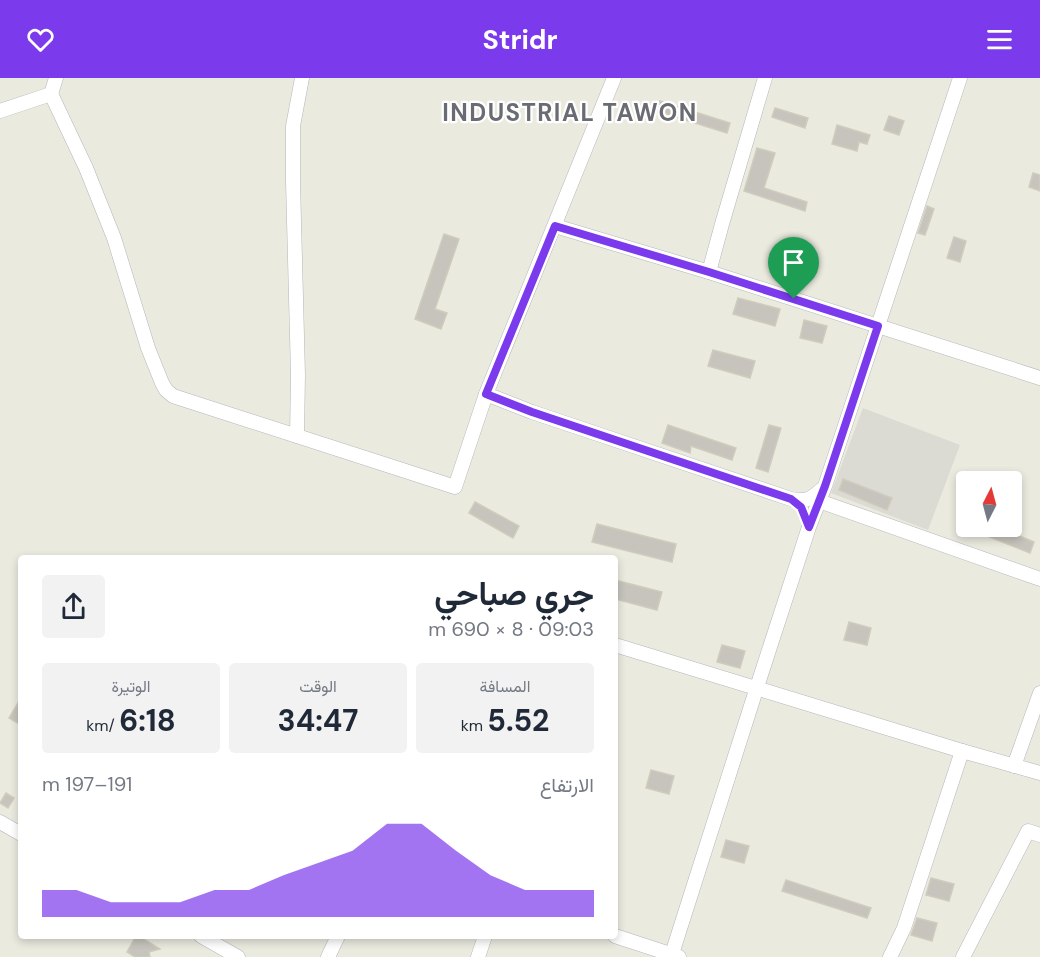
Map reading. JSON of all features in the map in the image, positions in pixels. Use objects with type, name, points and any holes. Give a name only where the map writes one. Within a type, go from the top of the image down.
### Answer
[{"type":"street","points":[[56,78],[51,94],[87,168],[110,228],[148,348],[166,390],[173,396],[455,487],[486,394],[614,78]]},
{"type":"street","points":[[297,436],[293,126],[302,78]]},
{"type":"street","points":[[709,272],[765,78]]},
{"type":"street","points":[[618,937],[674,956],[809,527],[825,486],[960,78]]},
{"type":"street","points":[[0,111],[51,94]]},
{"type":"street","points":[[555,226],[709,272],[1040,378]]},
{"type":"street","points":[[486,394],[532,412],[791,499],[802,501],[812,498],[825,486]]},
{"type":"street","points":[[791,499],[801,507],[809,527]]},
{"type":"street","points":[[819,501],[1040,578]]},
{"type":"street","points":[[618,646],[962,752],[1040,773]]},
{"type":"street","points":[[1014,766],[1040,693]]},
{"type":"street","points":[[890,957],[904,928],[962,752]]},
{"type":"street","points":[[0,822],[18,832]]},
{"type":"street","points":[[963,957],[1028,831],[1040,835]]},
{"type":"street","points":[[206,939],[238,957]]},
{"type":"street","points":[[328,957],[337,939]]},
{"type":"street","points":[[478,957],[484,939]]},
{"type":"shaded area","points":[[863,408],[960,445],[928,530],[831,493]]},
{"type":"building","points":[[660,101],[730,123],[727,133],[657,111]]},
{"type":"building","points":[[775,108],[808,118],[805,128],[772,117]]},
{"type":"building","points":[[889,116],[904,121],[899,135],[884,130]]},
{"type":"building","points":[[837,125],[870,135],[867,144],[859,142],[857,151],[832,144]]},
{"type":"building","points":[[757,148],[775,153],[764,188],[807,202],[805,211],[744,191]]},
{"type":"building","points":[[1033,173],[1040,175],[1040,191],[1029,187]]},
{"type":"building","points":[[927,206],[934,209],[925,235],[918,233]]},
{"type":"building","points":[[444,234],[459,239],[435,309],[447,313],[441,329],[415,319]]},
{"type":"building","points":[[954,237],[966,241],[960,262],[947,258]]},
{"type":"building","points":[[738,298],[780,309],[775,326],[733,314]]},
{"type":"building","points":[[804,320],[827,326],[822,343],[800,338]]},
{"type":"building","points":[[713,350],[755,361],[750,378],[708,366]]},
{"type":"building","points":[[668,425],[736,448],[732,460],[691,446],[690,453],[662,443]]},
{"type":"building","points":[[769,425],[781,428],[768,472],[756,468]]},
{"type":"building","points":[[843,479],[892,498],[887,510],[839,490]]},
{"type":"building","points":[[475,502],[519,526],[513,538],[469,513]]},
{"type":"building","points":[[597,524],[676,544],[672,562],[592,542]]},
{"type":"building","points":[[989,537],[1022,537],[1034,542],[1030,553]]},
{"type":"building","points":[[618,581],[662,592],[657,610],[618,600]]},
{"type":"building","points":[[849,622],[871,628],[867,645],[844,640]]},
{"type":"building","points":[[722,645],[745,651],[740,668],[717,662]]},
{"type":"building","points":[[18,703],[18,723],[9,718]]},
{"type":"building","points":[[651,770],[674,776],[669,794],[646,788]]},
{"type":"building","points":[[6,793],[14,798],[8,808],[0,803]]},
{"type":"building","points":[[726,840],[749,846],[744,863],[721,857]]},
{"type":"building","points":[[931,878],[954,884],[949,901],[926,895]]},
{"type":"building","points":[[786,880],[871,908],[867,918],[782,891]]},
{"type":"building","points":[[917,918],[937,923],[932,941],[911,935]]},
{"type":"building","points":[[134,939],[144,939],[160,949],[149,952],[150,957],[135,957],[127,952]]},
{"type":"district","name":"INDUSTRIAL TAWON","points":[[570,113]]},
{"type":"route","points":[[555,226],[794,299],[878,326],[825,486],[809,527],[801,507],[791,499],[532,412],[486,394],[555,226]]}]
